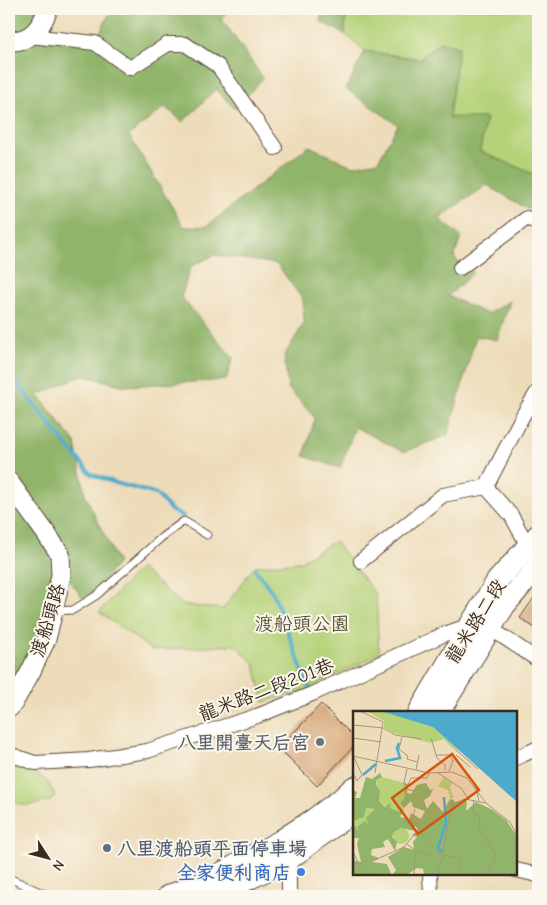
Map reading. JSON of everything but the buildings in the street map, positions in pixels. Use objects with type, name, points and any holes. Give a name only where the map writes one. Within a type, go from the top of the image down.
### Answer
[{"type":"main road","name":"龍米路二段","points":[[439,711],[480,626],[498,580],[533,540]]},
{"type":"main road","name":"龍米路二段","points":[[421,711],[480,626],[505,604],[538,566]]},
{"type":"main road","points":[[168,896],[207,881],[280,841],[314,819],[353,788]]},
{"type":"main road","points":[[214,896],[289,859],[353,812]]},
{"type":"street","points":[[9,41],[18,41],[30,36],[44,21],[48,9]]},
{"type":"street","points":[[30,36],[95,43],[130,68],[168,44],[185,44],[218,66],[274,148]]},
{"type":"street","points":[[460,268],[527,218],[538,222]]},
{"type":"street","points":[[486,487],[523,415],[538,391]]},
{"type":"street","name":"渡船頭路","points":[[9,482],[60,554],[61,575],[46,639],[31,671],[9,708]]},
{"type":"street","points":[[486,487],[533,540]]},
{"type":"street","points":[[361,561],[443,495],[486,487]]},
{"type":"street","points":[[480,626],[538,660]]},
{"type":"street","name":"龍米路二段201巷","points":[[9,754],[35,763],[89,760],[147,751],[257,716],[312,694],[447,633],[480,626]]},
{"type":"street","points":[[517,758],[538,748]]},
{"type":"street","points":[[289,859],[289,896]]},
{"type":"street","points":[[517,870],[538,875]]},
{"type":"street","points":[[430,875],[431,896]]},
{"type":"lane","points":[[53,611],[72,610],[97,595],[162,537],[184,521],[207,535]]},
{"type":"lane","points":[[9,878],[49,896]]},
{"type":"green space","points":[[9,9],[38,9],[35,36],[95,42],[112,9],[230,9],[221,18],[263,78],[235,109],[216,89],[183,122],[165,107],[129,135],[184,227],[207,226],[309,146],[352,166],[378,161],[398,125],[346,89],[365,51],[419,59],[440,42],[459,47],[449,117],[486,118],[480,151],[538,176],[538,217],[487,185],[439,218],[461,237],[454,258],[473,273],[448,296],[487,314],[510,301],[497,340],[476,336],[448,435],[404,452],[355,427],[340,468],[304,456],[315,418],[288,388],[284,356],[304,323],[303,300],[277,264],[215,255],[191,266],[181,297],[233,358],[226,380],[125,386],[82,375],[38,395],[75,443],[86,497],[118,563],[85,600],[57,566],[30,666],[9,690]]},
{"type":"green space","points":[[321,9],[346,9],[345,34],[321,22]]},
{"type":"green space","points":[[346,9],[538,9],[538,176],[480,151],[449,118],[440,42],[419,59],[365,51],[345,34]]},
{"type":"green space","name":"渡船頭公園","points":[[335,541],[376,595],[379,654],[306,690],[264,702],[254,663],[235,645],[152,650],[99,612],[140,568],[183,605],[223,609],[255,566],[299,562]]},
{"type":"green space","points":[[9,762],[23,764],[48,782],[55,795],[51,801],[25,805],[9,799]]},
{"type":"waterway","points":[[9,377],[16,382],[91,474],[156,494],[172,511],[183,516]]},
{"type":"waterway","points":[[255,569],[273,593],[309,688]]},
{"type":"place","name":"八里開臺天后宮","points":[[320,742]]},
{"type":"place","name":"八里渡船頭平面停車場","points":[[107,848]]},
{"type":"place","name":"全家便利商店","points":[[301,872]]}]
